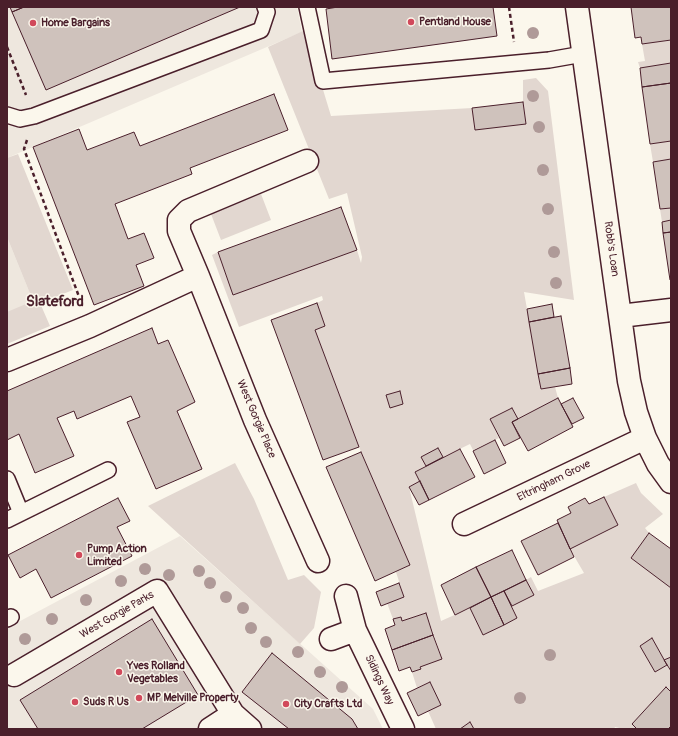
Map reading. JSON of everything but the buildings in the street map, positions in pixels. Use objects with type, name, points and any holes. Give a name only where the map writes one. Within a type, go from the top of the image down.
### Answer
[{"type":"street","name":"Robb's Loan","points":[[577,7],[629,381],[636,412],[645,438],[658,464],[671,482]]},
{"type":"street","name":"West Gorgie Place","points":[[307,161],[188,211],[179,220],[179,231],[255,420],[318,561]]},
{"type":"street","points":[[7,360],[90,326],[198,276]]},
{"type":"street","points":[[620,316],[671,310]]},
{"type":"street","name":"Eltringham Grove","points":[[464,524],[645,438]]},
{"type":"street","name":"West Gorgie Parks","points":[[14,675],[157,591],[233,714],[250,729]]},
{"type":"street","name":"Sidings Way","points":[[346,596],[355,630],[403,729]]},
{"type":"street","points":[[330,639],[355,630]]},
{"type":"street","points":[[210,729],[233,714]]},
{"type":"lane","points":[[7,115],[20,119],[34,116],[261,30],[267,12],[265,7]]},
{"type":"lane","points":[[307,7],[323,81],[516,63],[583,54]]},
{"type":"lane","points":[[7,520],[108,470]]},
{"type":"lane","points":[[7,479],[22,513]]},
{"type":"path","points":[[509,7],[516,63]]},
{"type":"path","points":[[7,47],[34,116],[24,149],[90,326]]},
{"type":"shaded area","points":[[7,7],[297,7],[302,32],[7,158]]},
{"type":"shaded area","points":[[303,31],[311,50],[331,116],[472,108],[475,130],[526,124],[523,102],[523,80],[536,78],[548,91],[574,300],[524,292],[541,389],[555,387],[558,398],[518,419],[512,408],[490,419],[499,438],[473,450],[470,444],[443,457],[438,448],[422,457],[426,466],[415,472],[420,481],[409,487],[441,621],[470,608],[483,635],[517,618],[512,606],[534,595],[526,580],[531,577],[538,591],[584,573],[570,549],[618,525],[604,497],[636,483],[641,493],[663,514],[645,528],[649,533],[631,558],[671,588],[671,657],[664,660],[652,639],[640,646],[655,672],[667,665],[671,671],[671,692],[666,687],[632,724],[637,729],[615,727],[614,729],[474,729],[470,722],[460,729],[436,729],[428,711],[440,705],[430,682],[417,688],[412,672],[442,658],[426,613],[402,621],[401,617],[393,619],[387,603],[404,597],[396,572],[410,565],[359,447],[315,330],[325,326],[317,303],[323,300],[322,296],[239,327],[212,255],[218,252],[233,295],[357,250],[361,263],[362,257],[347,193],[329,199],[268,47]],"holes":[[[400,391],[403,403],[390,407],[386,395]]]},
{"type":"shaded area","points":[[671,40],[671,63],[640,68],[638,62],[645,61],[642,44]]},
{"type":"shaded area","points":[[671,141],[671,159],[653,162],[650,144]]},
{"type":"shaded area","points":[[18,154],[73,290],[40,303],[50,326],[7,344],[7,312],[33,301],[7,237],[7,158]]},
{"type":"shaded area","points":[[261,194],[271,220],[221,240],[211,214]]},
{"type":"shaded area","points":[[671,208],[671,220],[662,222],[660,209]]},
{"type":"shaded area","points":[[7,237],[33,301],[7,320]]},
{"type":"shaded area","points":[[235,463],[254,499],[288,580],[304,575],[321,592],[314,628],[300,644],[148,506]]},
{"type":"shaded area","points":[[180,536],[373,709],[383,729],[7,729],[7,628]]},
{"type":"place","name":"Pentland House","points":[[411,22]]},
{"type":"place","name":"Home Bargains","points":[[33,23]]},
{"type":"place","name":"Pump Action Limited","points":[[79,555]]},
{"type":"place","name":"Yves Rolland Vegetables","points":[[119,672]]},
{"type":"place","name":"MP Melville Property","points":[[139,698]]},
{"type":"place","name":"Suds R Us","points":[[75,702]]},
{"type":"place","name":"City Crafts Ltd","points":[[286,704]]},
{"type":"district","name":"Slateford","points":[[55,302]]}]
